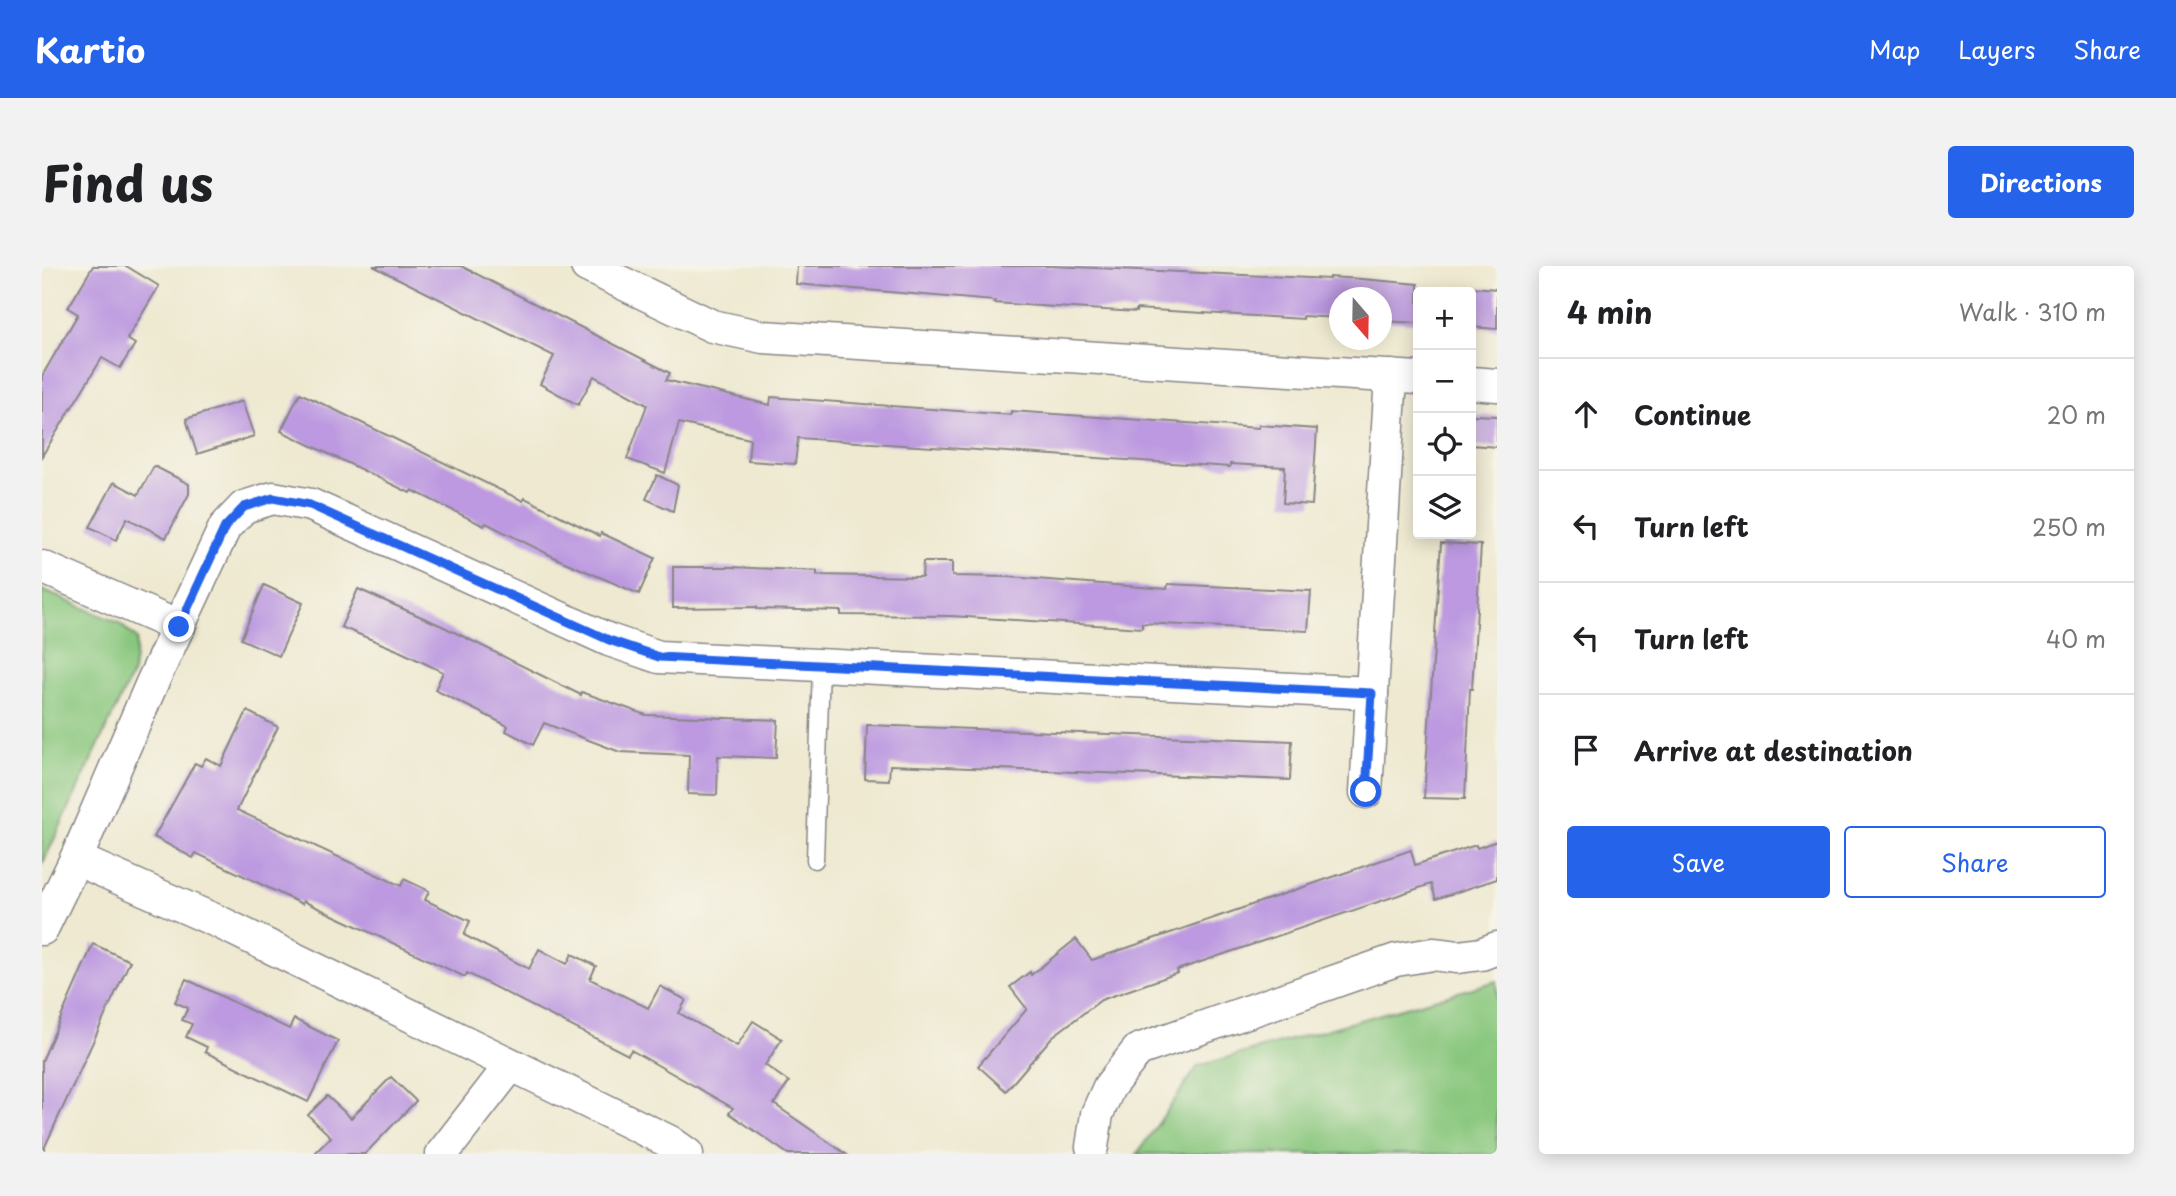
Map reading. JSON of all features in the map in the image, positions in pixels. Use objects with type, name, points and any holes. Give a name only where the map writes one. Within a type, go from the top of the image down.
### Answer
[{"type":"street","points":[[587,266],[712,326],[762,337],[1405,377],[1372,693],[1366,792]]},
{"type":"street","points":[[1476,383],[1497,385]]},
{"type":"street","points":[[42,929],[225,527],[244,507],[273,498],[310,505],[609,640],[659,657],[1372,693]]},
{"type":"street","points":[[42,567],[179,627]]},
{"type":"street","points":[[76,859],[221,923],[511,1065],[672,1150]]},
{"type":"street","points":[[1092,1147],[1097,1114],[1109,1087],[1138,1050],[1396,960],[1433,954],[1458,957],[1481,954],[1497,948]]},
{"type":"street","points":[[442,1154],[511,1065]]},
{"type":"lane","points":[[815,860],[821,665]]},
{"type":"green space","points":[[42,590],[119,623],[137,639],[133,672],[42,865]]},
{"type":"green space","points":[[1497,981],[1497,1154],[1137,1154],[1198,1066]]},
{"type":"building","points":[[93,266],[126,266],[159,286],[127,339],[135,344],[120,368],[102,358],[42,456],[42,376],[78,314],[68,308]]},
{"type":"building","points":[[373,266],[461,266],[670,373],[666,380],[770,405],[771,397],[1011,415],[1011,411],[1259,428],[1259,425],[1317,429],[1312,505],[1283,503],[1285,467],[1230,464],[1230,467],[798,438],[795,464],[748,461],[750,439],[679,423],[665,473],[627,459],[647,405],[594,376],[578,405],[540,384],[554,356]]},
{"type":"building","points":[[797,266],[1054,266],[1329,277],[1418,284],[1418,287],[1413,287],[1413,323],[1392,322],[1392,287],[1329,287],[1329,317],[1303,316],[1303,319],[994,303],[995,301],[796,284]]},
{"type":"building","points":[[1476,287],[1497,289],[1497,329],[1476,327]]},
{"type":"building","points":[[300,393],[523,501],[525,498],[600,536],[601,533],[655,558],[639,594],[560,560],[486,523],[484,526],[412,490],[410,493],[281,431]]},
{"type":"building","points":[[242,401],[254,436],[197,454],[186,419]]},
{"type":"building","points":[[1476,415],[1497,416],[1497,447],[1476,445]]},
{"type":"building","points":[[154,466],[189,484],[189,494],[166,538],[127,518],[116,540],[90,527],[114,482],[138,495]]},
{"type":"building","points":[[657,475],[678,485],[673,511],[646,499]]},
{"type":"building","points":[[1441,543],[1481,545],[1465,799],[1424,798]]},
{"type":"building","points":[[923,562],[952,562],[952,576],[1009,577],[1167,589],[1168,584],[1311,591],[1308,631],[1142,623],[1142,628],[951,616],[841,615],[841,611],[757,607],[673,608],[673,567],[732,567],[817,571],[817,575],[922,577]]},
{"type":"building","points":[[264,585],[303,603],[279,656],[241,639]]},
{"type":"building","points":[[358,589],[442,626],[581,695],[582,692],[646,715],[778,720],[776,758],[718,756],[717,795],[688,794],[689,755],[620,752],[544,723],[533,745],[506,731],[508,726],[435,690],[443,672],[341,627]]},
{"type":"building","points":[[247,711],[278,727],[237,810],[401,886],[404,879],[429,891],[425,900],[470,921],[464,935],[529,969],[539,949],[567,964],[572,954],[596,966],[590,979],[648,1008],[660,986],[686,1000],[679,1013],[737,1046],[753,1021],[782,1039],[765,1065],[789,1082],[774,1104],[846,1154],[788,1154],[729,1113],[733,1108],[631,1050],[628,1055],[467,973],[465,977],[196,853],[193,858],[154,837],[195,763],[201,766],[206,758],[221,766]]},
{"type":"building","points":[[867,725],[1292,741],[1290,780],[890,765],[889,780],[865,779]]},
{"type":"building","points":[[1497,841],[1497,879],[1436,899],[1431,884],[1177,970],[1178,973],[1101,1000],[1052,1037],[1006,1091],[978,1066],[1027,1009],[1010,987],[1030,972],[1031,975],[1076,939],[1092,960],[1411,850],[1415,865]]},
{"type":"building","points":[[93,944],[130,961],[42,1153],[42,1061]]},
{"type":"building","points":[[186,979],[289,1029],[294,1019],[338,1041],[308,1102],[205,1052],[207,1047],[186,1037],[192,1024],[182,1020],[188,1008],[175,1002]]},
{"type":"building","points":[[391,1077],[416,1101],[365,1154],[314,1154],[331,1137],[308,1115],[327,1096],[351,1118]]},
{"type":"route","points":[[179,627],[225,527],[244,507],[273,498],[310,505],[609,640],[659,657],[1372,693],[1366,792]]}]
